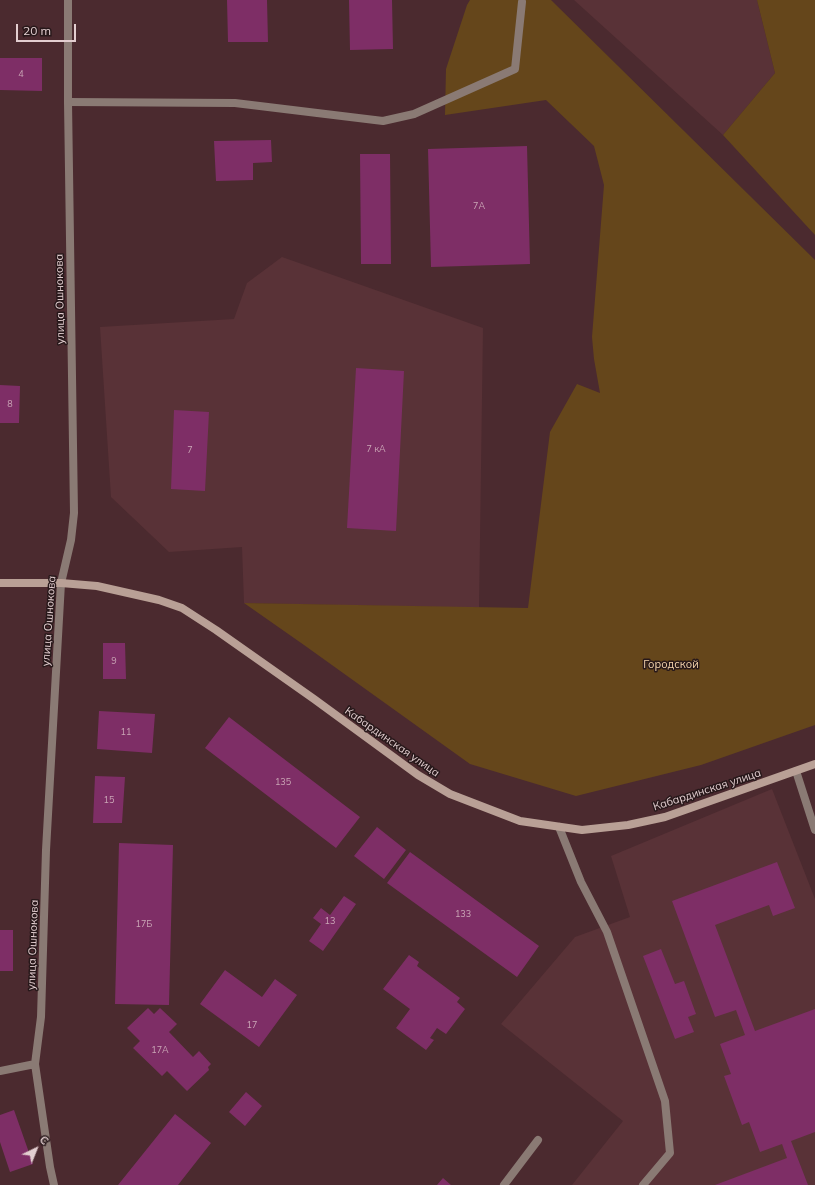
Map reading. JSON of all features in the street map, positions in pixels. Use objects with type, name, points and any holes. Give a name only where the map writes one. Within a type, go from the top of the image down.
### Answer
[{"type":"main road","name":"Кабардинская улица","points":[[0,583],[61,583],[97,586],[159,600],[182,608],[301,690],[418,775],[450,794],[520,821],[582,830],[628,826],[665,817],[815,764]]},
{"type":"street","name":"улица Ошнокова","points":[[54,1185],[35,1064],[41,1017],[46,850],[61,583],[71,540],[74,512],[68,0]]},
{"type":"street","points":[[68,102],[235,104],[383,121],[414,114],[515,69],[522,2]]},
{"type":"street","points":[[796,771],[815,830]]},
{"type":"street","points":[[559,827],[581,882],[607,932],[665,1101],[670,1153],[643,1185]]},
{"type":"street","points":[[0,1071],[35,1064]]},
{"type":"street","points":[[504,1185],[538,1140]]},
{"type":"shaded area","points":[[574,0],[757,0],[775,73],[723,135]]},
{"type":"shaded area","points":[[282,257],[483,328],[479,608],[244,603],[242,547],[169,552],[111,497],[100,327],[234,319],[247,283]]},
{"type":"shaded area","points":[[772,789],[815,899],[815,1185],[572,1185],[623,1121],[501,1024],[575,937],[630,917],[611,856]]},
{"type":"green space","name":"Городской","points":[[470,0],[551,0],[815,260],[815,725],[701,765],[576,796],[470,764],[244,603],[528,608],[550,432],[577,384],[600,393],[592,337],[604,185],[594,146],[546,100],[445,115],[446,69]]},
{"type":"green space","points":[[757,0],[815,0],[815,235],[723,135],[775,73]]},
{"type":"building","points":[[227,0],[267,0],[268,42],[228,42]]},
{"type":"building","points":[[349,0],[392,0],[393,49],[350,50]]},
{"type":"building","points":[[0,58],[42,58],[42,91],[0,90]]},
{"type":"building","points":[[271,140],[272,162],[253,163],[253,180],[216,181],[214,141]]},
{"type":"building","points":[[527,146],[530,264],[431,267],[428,149]]},
{"type":"building","points":[[360,154],[390,154],[391,264],[361,264]]},
{"type":"building","points":[[356,368],[404,371],[396,531],[347,528]]},
{"type":"building","points":[[0,385],[20,386],[19,423],[0,423]]},
{"type":"building","points":[[174,410],[209,412],[205,491],[171,489]]},
{"type":"building","points":[[103,643],[125,643],[126,679],[103,679]]},
{"type":"building","points":[[99,711],[155,714],[152,753],[97,749]]},
{"type":"building","points":[[229,717],[360,817],[336,848],[205,748]]},
{"type":"building","points":[[95,776],[125,777],[122,823],[93,823]]},
{"type":"building","points":[[377,827],[406,850],[384,879],[354,856]]},
{"type":"building","points":[[119,843],[173,845],[169,1005],[115,1004]]},
{"type":"building","points":[[410,852],[539,946],[517,977],[387,883]]},
{"type":"building","points":[[777,862],[795,908],[773,916],[769,905],[715,925],[755,1031],[815,1009],[815,1132],[791,1141],[808,1185],[715,1185],[787,1158],[782,1144],[760,1152],[749,1122],[742,1125],[724,1076],[731,1074],[720,1044],[745,1035],[736,1010],[715,1017],[672,901]]},
{"type":"building","points":[[344,896],[356,904],[323,951],[309,941],[321,924],[313,918],[321,908],[330,915]]},
{"type":"building","points":[[0,930],[13,930],[13,971],[0,971]]},
{"type":"building","points":[[661,949],[675,984],[684,981],[696,1014],[688,1017],[694,1032],[675,1039],[643,956]]},
{"type":"building","points":[[409,955],[419,962],[417,966],[460,998],[457,1002],[465,1009],[446,1034],[437,1028],[430,1038],[434,1040],[426,1050],[396,1028],[410,1009],[383,989]]},
{"type":"building","points":[[225,970],[262,997],[275,979],[297,995],[259,1047],[200,1004]]},
{"type":"building","points":[[148,1008],[154,1014],[160,1008],[177,1024],[169,1032],[193,1057],[199,1051],[211,1064],[208,1067],[209,1070],[187,1091],[167,1071],[162,1076],[133,1048],[140,1041],[127,1028]]},
{"type":"building","points":[[246,1092],[262,1106],[245,1126],[229,1112]]},
{"type":"building","points":[[14,1110],[33,1164],[10,1172],[0,1142],[0,1115]]},
{"type":"building","points":[[175,1114],[211,1143],[178,1185],[118,1185]]},
{"type":"building","points":[[443,1178],[451,1185],[437,1185]]}]
